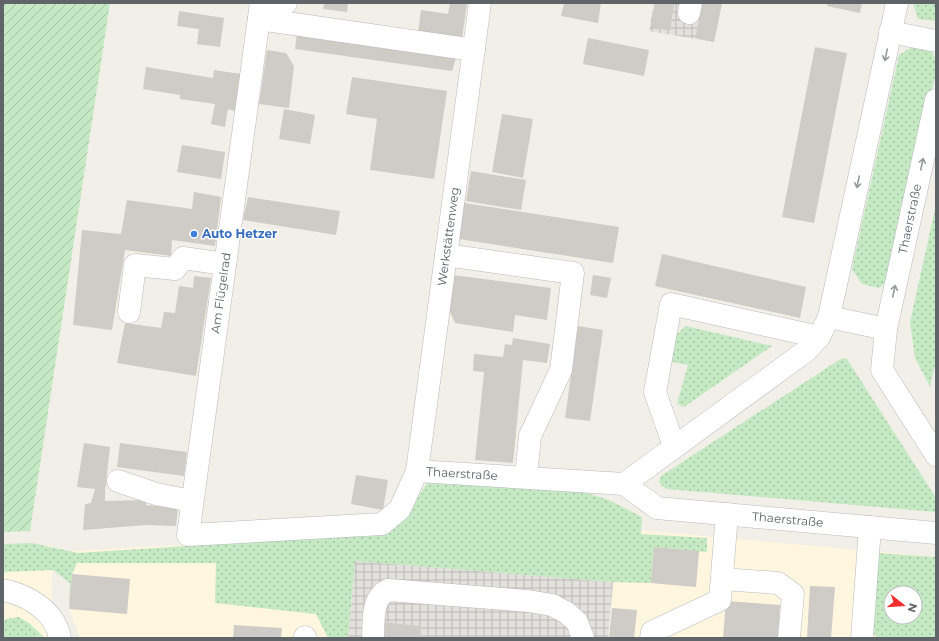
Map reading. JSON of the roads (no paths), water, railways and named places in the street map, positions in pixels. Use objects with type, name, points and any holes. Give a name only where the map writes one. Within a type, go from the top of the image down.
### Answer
[{"type":"street","points":[[260,11],[286,3]]},
{"type":"street","name":"Werkstättenweg","points":[[416,470],[480,3]]},
{"type":"street","points":[[624,484],[806,351],[819,338],[829,317],[890,32],[898,3]]},
{"type":"street","points":[[260,11],[474,50]]},
{"type":"street","name":"Am Flügelrad","points":[[188,535],[260,11]]},
{"type":"street","points":[[890,32],[936,41]]},
{"type":"street","name":"Thaerstraße","points":[[936,100],[886,329],[882,370],[936,455]]},
{"type":"street","points":[[446,255],[573,273],[561,370],[530,436],[526,477]]},
{"type":"street","points":[[129,312],[135,264],[175,270],[183,258],[225,264]]},
{"type":"street","points":[[674,446],[655,392],[671,304],[819,338]]},
{"type":"street","points":[[829,317],[886,329]]},
{"type":"street","name":"Thaerstraße","points":[[188,535],[382,524],[400,509],[416,470],[624,484],[657,508],[936,533]]},
{"type":"street","points":[[118,481],[156,494],[192,501]]},
{"type":"street","points":[[651,638],[652,632],[720,600],[727,514]]},
{"type":"street","points":[[862,638],[870,527]]},
{"type":"street","points":[[722,579],[778,583],[793,594],[789,638]]},
{"type":"street","points":[[3,590],[16,593],[40,605],[58,629],[60,638]]},
{"type":"street","points":[[373,638],[375,604],[380,594],[388,590],[528,601],[552,605],[567,613],[576,622],[583,638]]},
{"type":"place","name":"Auto Hetzer","points":[[194,234]]}]
